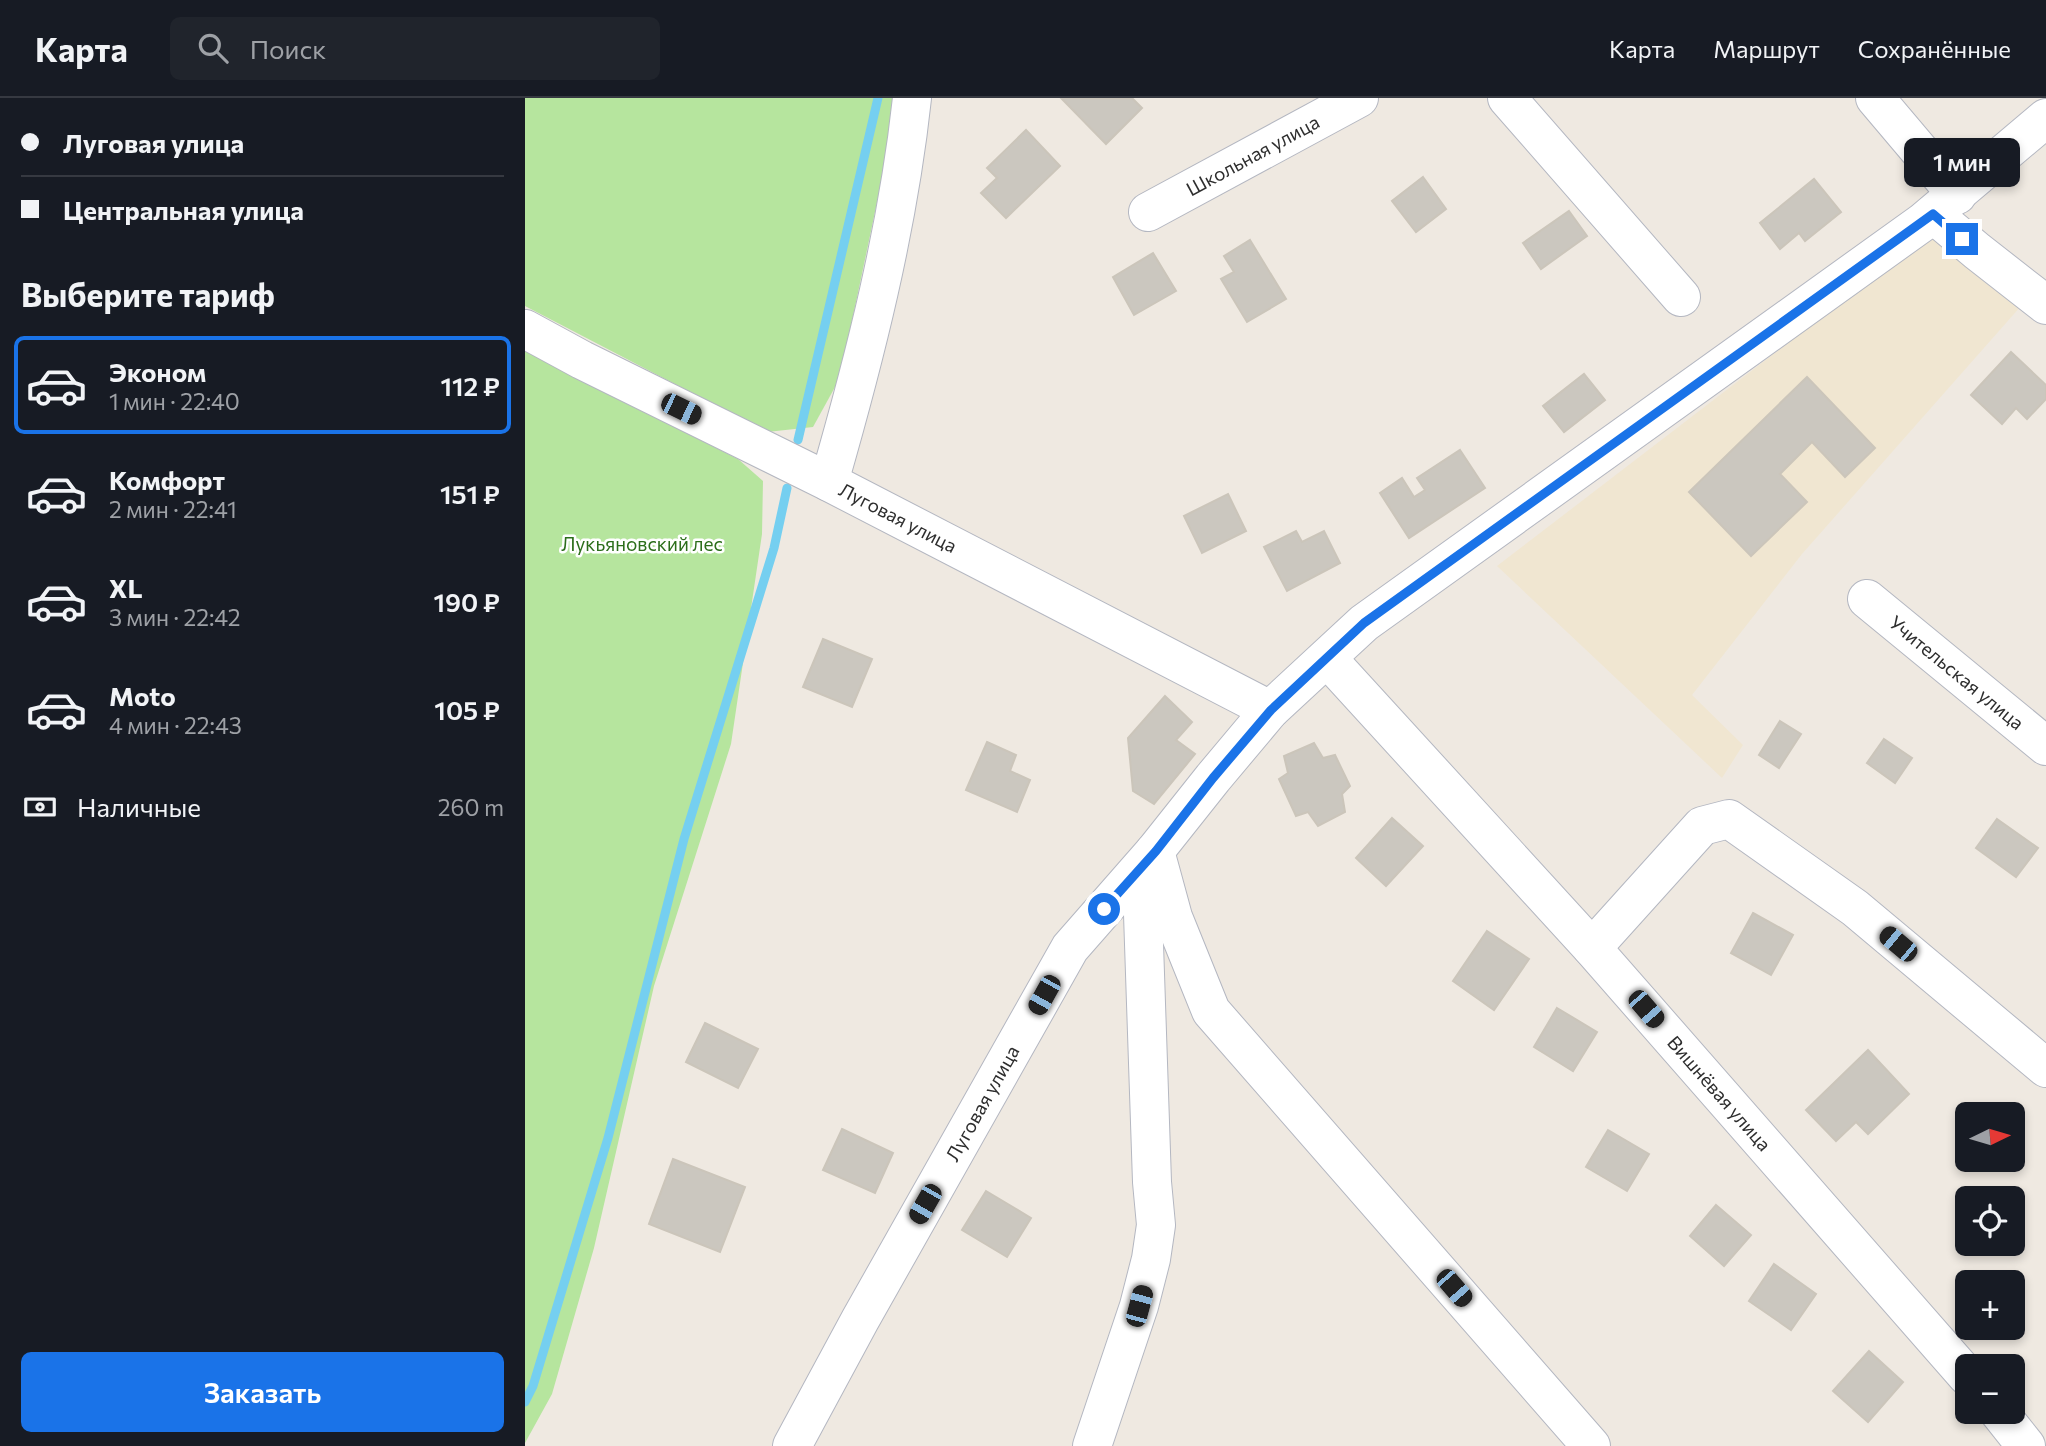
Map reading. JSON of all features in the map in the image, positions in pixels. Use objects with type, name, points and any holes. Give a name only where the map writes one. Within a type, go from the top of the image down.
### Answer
[{"type":"street","points":[[829,482],[862,367],[907,144],[912,98]]},
{"type":"street","name":"Школьная улица","points":[[1148,212],[1359,98]]},
{"type":"street","points":[[1507,98],[1681,298]]},
{"type":"street","points":[[1875,98],[1977,251],[2046,305]]},
{"type":"street","name":"Луговая улица","points":[[792,1446],[1070,948],[1156,851],[1271,710],[1364,623],[1945,204],[2046,118]]},
{"type":"street","name":"Луговая улица","points":[[525,329],[1271,710]]},
{"type":"street","name":"Учительская улица","points":[[1867,599],[2046,746]]},
{"type":"street","name":"Вишнёвая улица","points":[[1327,657],[1593,948],[1955,1362]]},
{"type":"street","points":[[1593,948],[1702,826],[1729,819],[1855,908],[2046,1068]]},
{"type":"street","points":[[1092,1446],[1139,1306],[1156,1225],[1143,914],[1156,851]]},
{"type":"street","points":[[1156,851],[1173,917],[1211,1011],[1591,1446]]},
{"type":"street","points":[[2009,1424],[2026,1446]]},
{"type":"shaded area","points":[[1934,231],[2029,297],[1802,554],[1692,695],[1743,745],[1722,778],[1497,566]]},
{"type":"green space","points":[[525,98],[899,98],[840,378],[813,427],[767,432],[525,306]]},
{"type":"green space","name":"Лукьяновский лес","points":[[525,350],[738,459],[763,481],[762,534],[731,744],[654,986],[594,1248],[552,1394],[525,1443]]},
{"type":"building","points":[[1061,98],[1132,98],[1142,108],[1106,144]]},
{"type":"building","points":[[1026,130],[1060,166],[1006,218],[981,193],[997,178],[987,168]]},
{"type":"building","points":[[1423,177],[1446,209],[1416,232],[1392,201]]},
{"type":"building","points":[[1814,179],[1841,212],[1805,241],[1799,233],[1780,249],[1760,223]]},
{"type":"building","points":[[1569,211],[1587,236],[1541,269],[1523,243]]},
{"type":"building","points":[[1250,240],[1286,299],[1247,322],[1221,279],[1234,272],[1224,256]]},
{"type":"building","points":[[1153,253],[1176,291],[1134,315],[1113,277]]},
{"type":"building","points":[[2011,352],[2046,385],[2046,399],[2027,419],[2016,408],[2002,424],[1971,395]]},
{"type":"building","points":[[1584,374],[1605,400],[1564,432],[1543,406]]},
{"type":"building","points":[[1807,377],[1875,448],[1845,477],[1812,442],[1780,474],[1807,502],[1751,556],[1689,492]]},
{"type":"building","points":[[1460,450],[1485,488],[1409,538],[1380,493],[1402,478],[1414,497],[1425,490],[1417,478]]},
{"type":"building","points":[[1228,494],[1246,531],[1202,553],[1184,516]]},
{"type":"building","points":[[1296,531],[1302,542],[1324,531],[1340,563],[1287,591],[1264,547]]},
{"type":"building","points":[[823,639],[872,659],[852,707],[803,687]]},
{"type":"building","points":[[1165,696],[1192,722],[1176,740],[1195,754],[1154,804],[1133,791],[1128,738]]},
{"type":"building","points":[[1780,721],[1801,734],[1779,768],[1759,755]]},
{"type":"building","points":[[1884,739],[1912,758],[1895,783],[1867,763]]},
{"type":"building","points":[[987,742],[1016,755],[1010,771],[1030,780],[1017,812],[966,790]]},
{"type":"building","points":[[1314,743],[1323,758],[1335,755],[1350,786],[1342,794],[1345,812],[1318,826],[1308,812],[1296,816],[1279,779],[1288,773],[1284,756]]},
{"type":"building","points":[[1392,818],[1423,846],[1386,886],[1356,858]]},
{"type":"building","points":[[1997,819],[2038,848],[2016,877],[1976,848]]},
{"type":"building","points":[[1753,913],[1793,935],[1771,975],[1731,953]]},
{"type":"building","points":[[1487,931],[1529,959],[1494,1010],[1453,981]]},
{"type":"building","points":[[1557,1008],[1597,1032],[1573,1071],[1534,1047]]},
{"type":"building","points":[[705,1023],[758,1049],[738,1088],[686,1062]]},
{"type":"building","points":[[1868,1050],[1909,1094],[1868,1134],[1856,1122],[1836,1141],[1806,1110]]},
{"type":"building","points":[[842,1129],[893,1153],[875,1193],[823,1170]]},
{"type":"building","points":[[1608,1130],[1649,1154],[1627,1191],[1586,1167]]},
{"type":"building","points":[[673,1159],[745,1187],[720,1252],[649,1224]]},
{"type":"building","points":[[986,1191],[1031,1218],[1007,1257],[962,1230]]},
{"type":"building","points":[[1716,1205],[1751,1235],[1724,1266],[1690,1236]]},
{"type":"building","points":[[1774,1264],[1816,1294],[1791,1330],[1749,1301]]},
{"type":"building","points":[[1869,1351],[1903,1382],[1868,1422],[1833,1391]]},
{"type":"waterway","points":[[798,440],[878,98]]},
{"type":"waterway","points":[[525,1402],[533,1386],[608,1138],[684,839],[774,548],[787,488]]},
{"type":"route","points":[[1104,909],[1156,851],[1271,710],[1364,623],[1933,214],[1962,239]]}]
